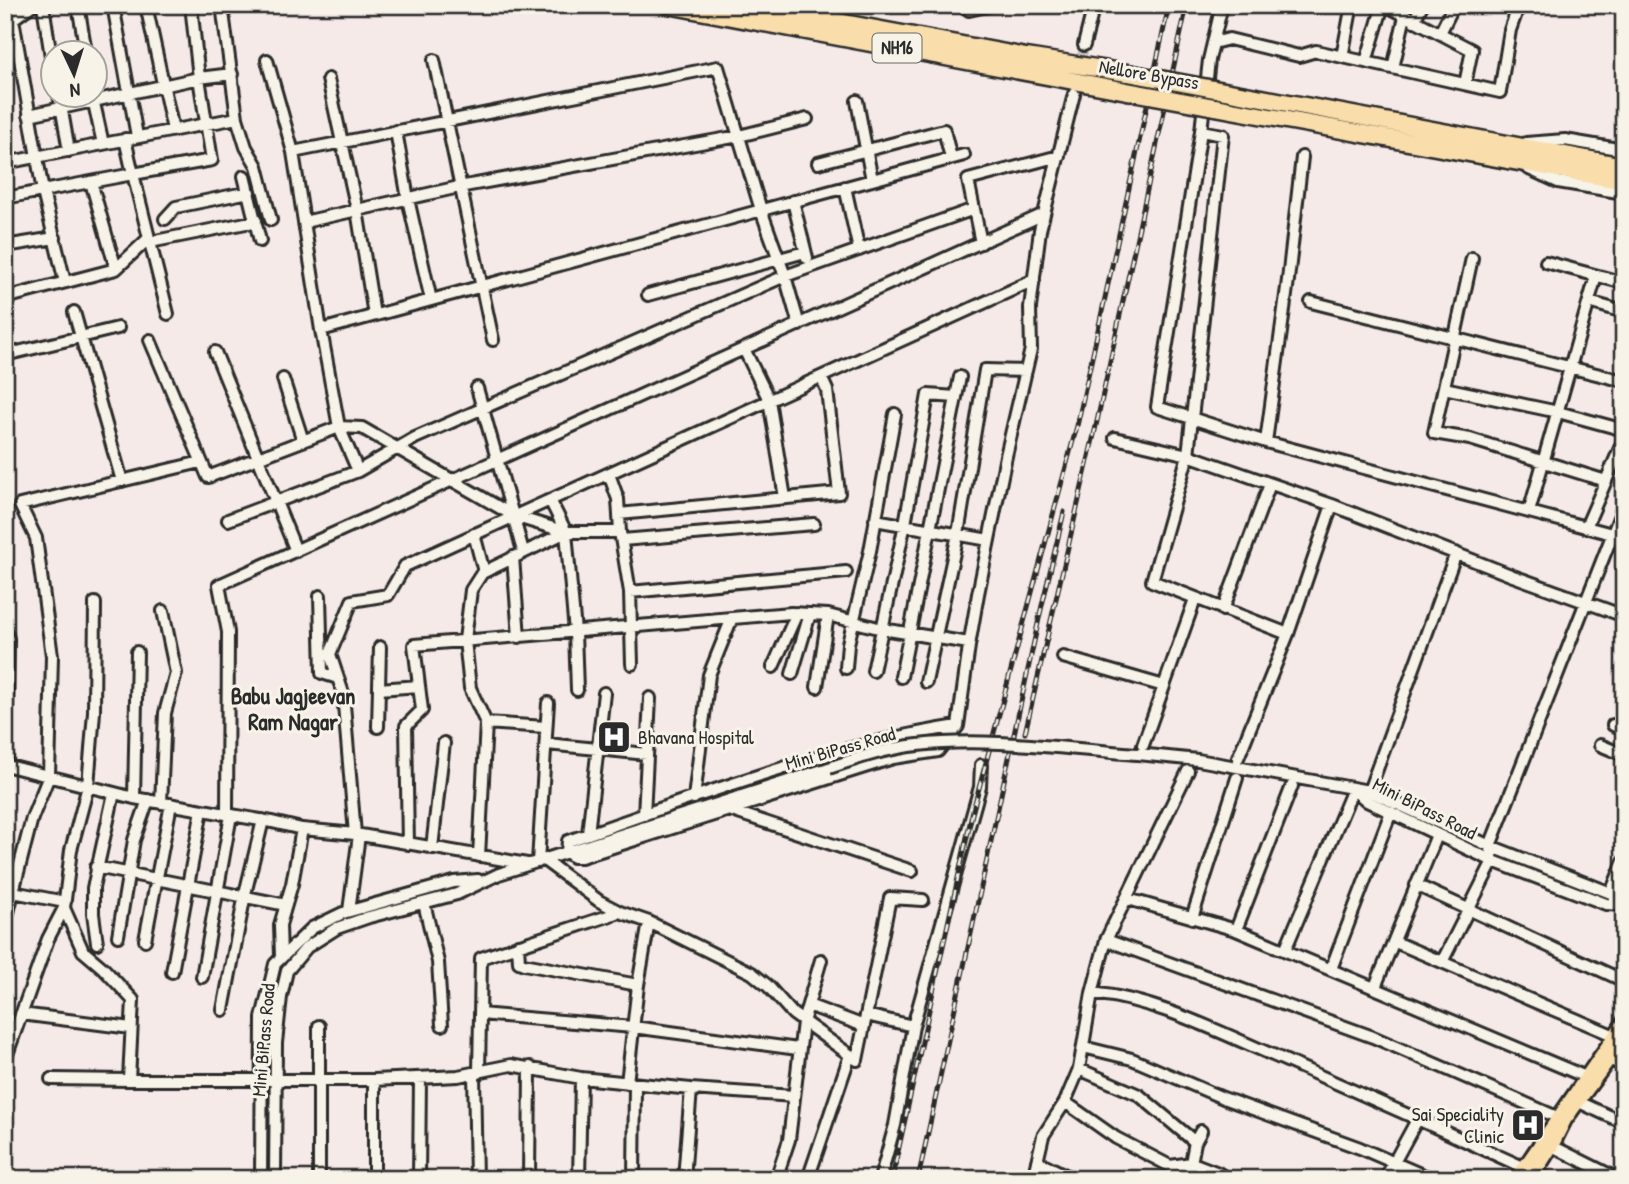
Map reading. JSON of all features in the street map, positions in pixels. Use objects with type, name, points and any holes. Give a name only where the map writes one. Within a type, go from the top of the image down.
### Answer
[{"type":"highway","name":"Nellore Bypass","points":[[668,5],[1215,107],[1507,153],[1624,166]]},
{"type":"highway","name":"Nellore Bypass","points":[[746,5],[1214,89],[1624,181]]},
{"type":"main road","points":[[1533,1176],[1565,1120],[1609,1059],[1624,1022]]},
{"type":"main road","points":[[1516,1179],[1586,1077],[1619,1037]]},
{"type":"street","points":[[32,5],[13,19],[43,192],[65,282]]},
{"type":"street","points":[[43,5],[48,38]]},
{"type":"street","points":[[78,5],[84,38]]},
{"type":"street","points":[[113,5],[137,136]]},
{"type":"street","points":[[146,5],[173,130]]},
{"type":"street","points":[[5,198],[212,160],[191,5]]},
{"type":"street","points":[[222,5],[237,118],[246,148],[257,166],[271,220]]},
{"type":"street","points":[[921,5],[969,6],[970,10],[990,5]]},
{"type":"street","points":[[1084,45],[1094,5]]},
{"type":"street","points":[[1222,5],[1209,60],[1201,131],[1157,407],[1266,442],[1612,534]]},
{"type":"street","points":[[1393,68],[1410,19],[1422,5]]},
{"type":"street","points":[[1440,33],[1454,5]]},
{"type":"street","points":[[1366,62],[1386,6],[1472,50],[1465,84]]},
{"type":"street","points":[[1213,43],[1229,39],[1299,56],[1316,51],[1500,92],[1515,6]]},
{"type":"street","points":[[1342,57],[1350,15]]},
{"type":"street","points":[[267,60],[293,152],[339,427],[358,471]]},
{"type":"street","points":[[434,60],[493,340]]},
{"type":"street","points":[[293,152],[718,67],[799,325]]},
{"type":"street","points":[[108,95],[232,74]]},
{"type":"street","points":[[328,79],[357,210],[374,315]]},
{"type":"street","points":[[958,726],[906,734],[832,753],[568,841],[567,852],[573,857],[581,857],[893,758],[938,751],[958,726],[969,643],[1031,349],[1030,308],[1044,215],[1074,94]]},
{"type":"street","points":[[857,101],[873,180]]},
{"type":"street","points":[[29,115],[61,108],[69,151]]},
{"type":"street","points":[[95,108],[103,144]]},
{"type":"street","points":[[5,142],[7,162],[237,118]]},
{"type":"street","points":[[304,222],[459,187],[739,136],[807,119]]},
{"type":"street","points":[[818,163],[944,130],[951,158]]},
{"type":"street","points":[[396,131],[431,300]]},
{"type":"street","points":[[1201,131],[1223,135],[1188,455],[1152,581],[1288,634]]},
{"type":"street","points":[[125,139],[168,314]]},
{"type":"street","points":[[1507,153],[1565,140],[1624,150]]},
{"type":"street","points":[[1507,153],[1559,182],[1624,193]]},
{"type":"street","points":[[321,330],[964,155]]},
{"type":"street","points":[[981,243],[968,180],[1059,156]]},
{"type":"street","points":[[1266,442],[1302,157]]},
{"type":"street","points":[[244,176],[260,241]]},
{"type":"street","points":[[91,182],[116,269]]},
{"type":"street","points":[[845,187],[859,250]]},
{"type":"street","points":[[165,219],[176,207],[248,192]]},
{"type":"street","points":[[793,201],[809,268]]},
{"type":"street","points":[[228,520],[358,471],[415,438],[785,276],[974,209]]},
{"type":"street","points":[[202,976],[229,814],[228,632],[219,586],[1044,215]]},
{"type":"street","points":[[5,298],[116,269],[149,240],[256,221]]},
{"type":"street","points":[[5,246],[55,238]]},
{"type":"street","points":[[648,295],[805,252]]},
{"type":"street","points":[[1472,258],[1434,433],[1470,439],[1606,481]]},
{"type":"street","points":[[1546,262],[1624,283]]},
{"type":"street","points":[[1529,512],[1596,276]]},
{"type":"street","points":[[349,911],[357,835],[343,693],[330,654],[352,601],[388,595],[405,566],[1034,280]]},
{"type":"street","points":[[1311,302],[1624,381]]},
{"type":"street","points":[[1589,302],[1624,312]]},
{"type":"street","points":[[74,312],[122,481]]},
{"type":"street","points":[[5,355],[118,327]]},
{"type":"street","points":[[150,340],[208,477],[339,427],[362,428],[514,516],[566,532],[621,536],[814,524]]},
{"type":"street","points":[[744,349],[769,400],[785,498]]},
{"type":"street","points":[[215,352],[296,551]]},
{"type":"street","points":[[926,682],[958,534],[985,370],[1026,371]]},
{"type":"street","points":[[619,514],[839,493],[827,390],[821,377]]},
{"type":"street","points":[[901,677],[960,377]]},
{"type":"street","points":[[283,379],[303,442]]},
{"type":"street","points":[[477,388],[523,551]]},
{"type":"street","points":[[1444,388],[1558,412],[1624,430]]},
{"type":"street","points":[[873,671],[928,395],[956,397]]},
{"type":"street","points":[[846,668],[895,414]]},
{"type":"street","points":[[1115,438],[1188,455],[1332,505],[1624,616]]},
{"type":"street","points":[[1586,527],[1624,439]]},
{"type":"street","points":[[5,925],[11,886],[49,776],[52,643],[36,538],[20,505],[201,462]]},
{"type":"street","points":[[609,474],[618,499],[621,536],[631,592],[632,664]]},
{"type":"street","points":[[1223,610],[1270,484]]},
{"type":"street","points":[[550,500],[566,532],[578,690]]},
{"type":"street","points":[[1238,758],[1288,634],[1332,505]]},
{"type":"street","points":[[1442,962],[1493,861],[1490,846],[1584,601],[1624,505]]},
{"type":"street","points":[[875,520],[989,540]]},
{"type":"street","points":[[479,856],[486,723],[470,688],[465,640],[471,590],[484,572],[566,532]]},
{"type":"street","points":[[474,534],[484,572]]},
{"type":"street","points":[[1369,791],[1456,553]]},
{"type":"street","points":[[513,557],[519,637]]},
{"type":"street","points":[[631,592],[846,572]]},
{"type":"street","points":[[320,596],[322,673],[338,678]]},
{"type":"street","points":[[1143,746],[1195,599]]},
{"type":"street","points":[[5,1060],[48,939],[64,905],[71,850],[88,786],[94,712],[95,603]]},
{"type":"street","points":[[145,940],[157,880],[166,803],[165,713],[176,673],[163,611]]},
{"type":"street","points":[[408,844],[406,726],[422,710],[414,645],[797,613],[828,615],[882,629],[969,643]]},
{"type":"street","points":[[773,667],[797,613]]},
{"type":"street","points":[[792,674],[810,614]]},
{"type":"street","points":[[817,687],[828,615]]},
{"type":"street","points":[[694,798],[709,675],[732,618]]},
{"type":"street","points":[[5,629],[8,639],[6,765],[134,798],[302,829],[357,835],[479,856],[537,862],[620,912],[649,922],[752,973],[803,1022],[857,1060],[890,898],[923,900]]},
{"type":"street","points":[[378,727],[380,647]]},
{"type":"street","points":[[134,798],[137,652]]},
{"type":"street","points":[[1063,657],[1164,686]]},
{"type":"street","points":[[379,689],[419,686]]},
{"type":"street","points":[[588,834],[604,693]]},
{"type":"street","points":[[644,815],[650,698]]},
{"type":"street","points":[[537,862],[548,703]]},
{"type":"street","points":[[486,723],[546,727]]},
{"type":"street","name":"Mini BiPass Road","points":[[275,1179],[275,1080],[279,1009],[286,971],[307,947],[350,923],[457,894],[485,880],[537,862],[860,757],[916,745],[968,742],[1198,760],[1353,789],[1367,802],[1493,861],[1606,904],[1623,905]]},
{"type":"street","points":[[432,848],[444,743]]},
{"type":"street","points":[[547,744],[647,754]]},
{"type":"street","points":[[1600,745],[1624,755]]},
{"type":"street","points":[[880,1179],[895,1125],[913,1026],[980,787],[981,765]]},
{"type":"street","points":[[1033,1179],[1043,1136],[1065,1102],[1079,1069],[1092,993],[1106,940],[1188,771]]},
{"type":"street","points":[[1192,918],[1237,778]]},
{"type":"street","points":[[1236,930],[1292,786]]},
{"type":"street","points":[[1285,950],[1353,789],[1369,791],[1490,846],[1611,893],[1623,905]]},
{"type":"street","points":[[97,943],[93,888],[114,793]]},
{"type":"street","points":[[118,936],[134,840],[148,800]]},
{"type":"street","points":[[172,972],[202,810]]},
{"type":"street","points":[[729,810],[912,871]]},
{"type":"street","points":[[1331,969],[1391,812]]},
{"type":"street","points":[[223,1010],[263,820]]},
{"type":"street","points":[[281,957],[280,925],[302,829]]},
{"type":"street","points":[[1375,986],[1437,835]]},
{"type":"street","points":[[1611,893],[1624,861]]},
{"type":"street","points":[[96,867],[286,905]]},
{"type":"street","points":[[261,1179],[262,1018],[275,964],[312,928],[349,911],[454,882],[485,880]]},
{"type":"street","points":[[11,886],[64,905],[83,951],[133,1000],[129,1080]]},
{"type":"street","points":[[1416,886],[1624,981]]},
{"type":"street","points":[[1128,899],[1236,930],[1375,986],[1586,1077]]},
{"type":"street","points":[[424,902],[438,962],[442,1025]]},
{"type":"street","points":[[476,1179],[481,957],[620,912]]},
{"type":"street","points":[[634,1179],[631,1083],[633,1027],[649,922]]},
{"type":"street","points":[[1106,940],[1373,1037],[1557,1117]]},
{"type":"street","points":[[1395,942],[1619,1037]]},
{"type":"street","points":[[518,945],[519,962],[524,964],[638,985]]},
{"type":"street","points":[[776,1179],[789,1140],[803,1022],[821,960]]},
{"type":"street","points":[[1092,993],[1116,996],[1187,1018],[1418,1118],[1523,1167],[1533,1176],[1549,1179]]},
{"type":"street","points":[[808,1005],[865,1020],[913,1026]]},
{"type":"street","points":[[20,1014],[131,1028]]},
{"type":"street","points":[[480,1014],[633,1027],[798,1049]]},
{"type":"street","points":[[319,1026],[319,1179]]},
{"type":"street","points":[[1083,1047],[1132,1059],[1223,1098],[1432,1179]]},
{"type":"street","points":[[808,1179],[850,1055]]},
{"type":"street","points":[[1609,1059],[1624,1066]]},
{"type":"street","points":[[51,1079],[374,1080],[477,1073],[511,1065],[581,1078],[794,1096]]},
{"type":"street","points":[[529,1179],[530,1068]]},
{"type":"street","points":[[1079,1069],[1139,1095],[1195,1142]]},
{"type":"street","points":[[419,1179],[420,1078]]},
{"type":"street","points":[[579,1179],[581,1078]]},
{"type":"street","points":[[374,1080],[374,1179]]},
{"type":"street","points":[[684,1179],[691,1089]]},
{"type":"street","points":[[1065,1102],[1116,1138],[1170,1167],[1192,1164],[1227,1179]]},
{"type":"street","points":[[1579,1102],[1624,1123]]},
{"type":"street","points":[[1385,1179],[1418,1118]]},
{"type":"street","points":[[1188,1179],[1195,1142],[1201,1131]]},
{"type":"street","points":[[1552,1146],[1618,1179]]},
{"type":"street","points":[[1037,1161],[1073,1179]]},
{"type":"tunnel","points":[[1076,88],[1084,45]]},
{"type":"railway","points":[[892,1179],[972,814],[1077,426],[1169,5]]},
{"type":"railway","points":[[1025,733],[1096,426],[1187,5]]},
{"type":"railway","points":[[918,1179],[1064,512]]},
{"type":"place","name":"Bhavana Hospital","points":[[614,737]]},
{"type":"place","name":"Sai Speciality Clinic","points":[[1528,1125]]},
{"type":"district","name":"Babu Jagjeevan Ram Nagar","points":[[293,709]]}]
